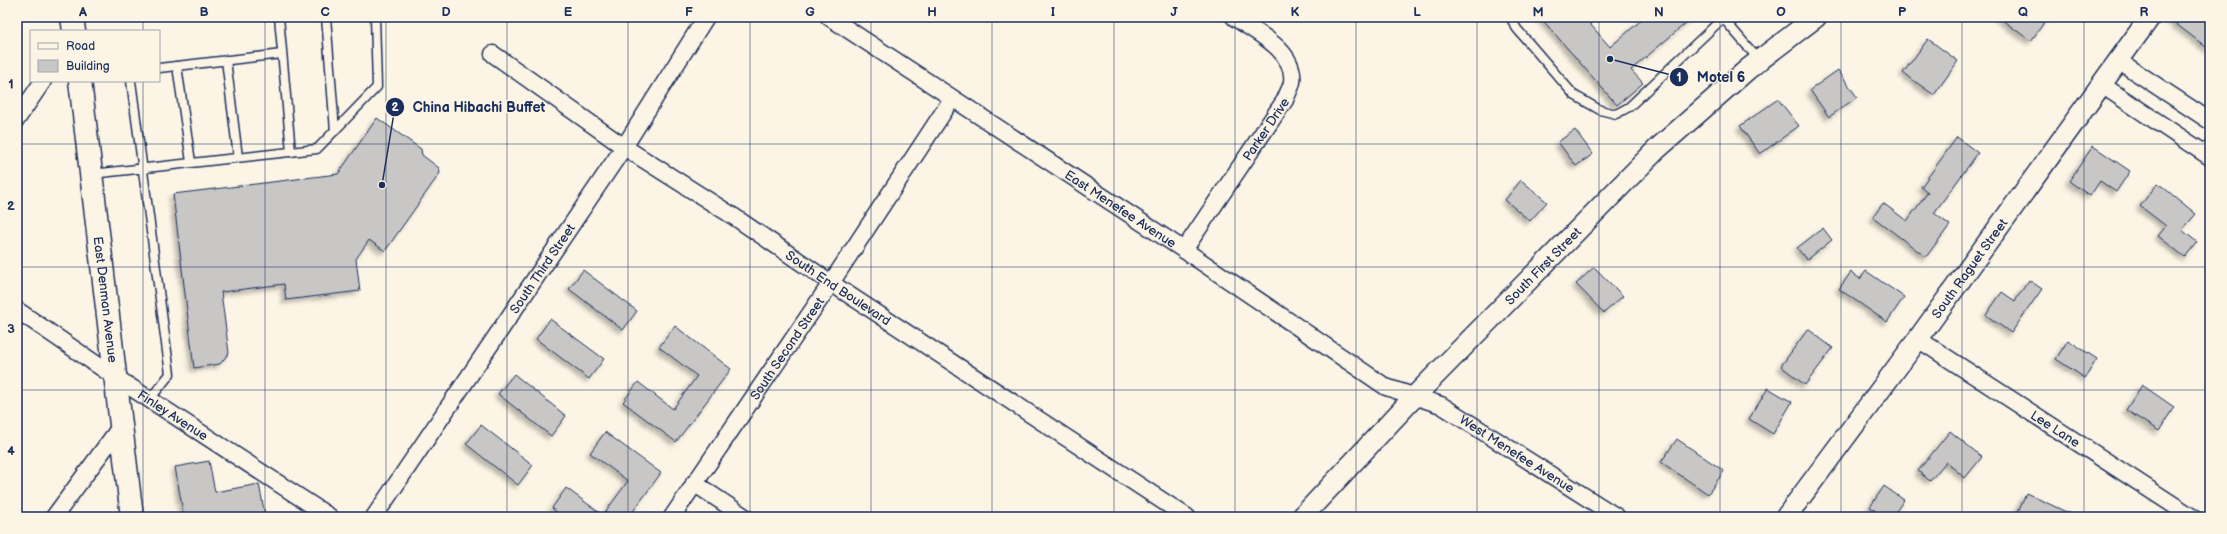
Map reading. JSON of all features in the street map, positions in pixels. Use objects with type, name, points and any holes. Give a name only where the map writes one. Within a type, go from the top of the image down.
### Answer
[{"type":"main road","points":[[72,17],[74,30]]},
{"type":"main road","name":"East Denman Avenue","points":[[80,82],[132,517]]},
{"type":"street","name":"South Third Street","points":[[374,517],[624,147],[706,17]]},
{"type":"street","name":"East Menefee Avenue","points":[[829,17],[1184,250],[1386,387],[1414,396]]},
{"type":"street","name":"Parker Drive","points":[[1184,250],[1285,100],[1292,82],[1289,65],[1282,51],[1234,17]]},
{"type":"street","name":"South First Street","points":[[1302,517],[1414,396],[1658,149],[1759,61],[1816,17]]},
{"type":"street","name":"South First Street","points":[[1799,31],[1827,17]]},
{"type":"street","name":"South Raguet Street","points":[[1786,517],[1918,339],[2150,17]]},
{"type":"street","name":"South End Boulevard","points":[[493,54],[624,147],[736,218],[831,283],[1187,517]]},
{"type":"street","points":[[2119,61],[2210,121]]},
{"type":"street","points":[[17,119],[42,82]]},
{"type":"street","points":[[2102,85],[2210,157]]},
{"type":"street","name":"South Second Street","points":[[672,517],[831,283],[952,99]]},
{"type":"street","name":"Finley Avenue","points":[[17,310],[115,377],[330,517]]},
{"type":"street","name":"Lee Lane","points":[[1918,339],[2192,517]]},
{"type":"street","name":"West Menefee Avenue","points":[[1414,396],[1441,405],[1617,517]]},
{"type":"street","points":[[54,517],[121,426]]},
{"type":"street","points":[[694,483],[745,517]]},
{"type":"lane","points":[[279,17],[291,152]]},
{"type":"lane","points":[[326,17],[335,131]]},
{"type":"lane","points":[[91,174],[142,167],[318,149],[377,86],[375,17]]},
{"type":"lane","points":[[1510,17],[1517,29],[1574,95],[1600,110],[1616,114],[1629,107],[1722,17],[1759,61]]},
{"type":"lane","points":[[160,68],[282,54]]},
{"type":"lane","points":[[226,60],[238,157]]},
{"type":"lane","points":[[177,66],[190,162]]},
{"type":"lane","points":[[131,82],[170,374],[150,399]]},
{"type":"building","points":[[1540,17],[1584,17],[1610,47],[1645,17],[1693,17],[1631,70],[1643,83],[1617,105]]},
{"type":"building","points":[[1998,17],[2048,17],[2031,41]]},
{"type":"building","points":[[2167,17],[2210,17],[2210,50]]},
{"type":"building","points":[[1928,39],[1958,61],[1934,95],[1903,73]]},
{"type":"building","points":[[1838,70],[1857,97],[1829,117],[1810,90]]},
{"type":"building","points":[[1778,99],[1799,126],[1760,154],[1740,126]]},
{"type":"building","points":[[377,118],[421,149],[422,155],[439,168],[440,173],[385,251],[369,240],[356,259],[360,291],[286,300],[284,284],[221,292],[229,353],[220,364],[194,368],[173,194],[338,174]]},
{"type":"building","points":[[1575,130],[1593,154],[1576,166],[1558,142]]},
{"type":"building","points":[[1957,137],[1978,153],[1934,213],[1950,225],[1926,257],[1873,217],[1883,203],[1907,221],[1928,192],[1921,187]]},
{"type":"building","points":[[2093,146],[2130,171],[2116,192],[2100,181],[2090,196],[2069,181]]},
{"type":"building","points":[[1521,180],[1547,202],[1530,221],[1505,200]]},
{"type":"building","points":[[2158,183],[2196,214],[2182,230],[2197,242],[2185,257],[2158,236],[2166,226],[2140,206]]},
{"type":"building","points":[[1823,228],[1832,240],[1807,260],[1797,248]]},
{"type":"building","points":[[1594,267],[1623,296],[1604,313],[1576,284]]},
{"type":"building","points":[[583,270],[637,311],[623,330],[569,289]]},
{"type":"building","points":[[1866,271],[1904,297],[1887,322],[1839,289],[1851,272],[1860,279]]},
{"type":"building","points":[[2029,280],[2042,289],[2011,333],[1986,315],[2002,292],[2015,301]]},
{"type":"building","points":[[550,319],[604,359],[589,379],[536,339]]},
{"type":"building","points":[[675,326],[731,369],[676,442],[623,402],[638,382],[673,409],[697,376],[659,347]]},
{"type":"building","points":[[1808,329],[1833,348],[1805,385],[1781,366]]},
{"type":"building","points":[[2068,340],[2097,359],[2085,378],[2056,359]]},
{"type":"building","points":[[514,374],[566,416],[551,436],[498,394]]},
{"type":"building","points":[[2142,385],[2174,407],[2159,431],[2126,410]]},
{"type":"building","points":[[1768,388],[1792,402],[1773,434],[1749,419]]},
{"type":"building","points":[[481,425],[533,465],[518,485],[466,444]]},
{"type":"building","points":[[1950,431],[1982,457],[1965,478],[1946,462],[1930,481],[1918,471]]},
{"type":"building","points":[[605,432],[661,473],[629,517],[563,517],[552,508],[566,488],[603,515],[628,481],[590,453]]},
{"type":"building","points":[[1677,439],[1724,471],[1708,494],[1661,462]]},
{"type":"building","points":[[209,461],[215,492],[259,484],[265,515],[252,517],[184,517],[175,467]]},
{"type":"building","points":[[1884,486],[1904,500],[1892,517],[1884,517],[1870,507]]},
{"type":"building","points":[[2026,493],[2077,517],[2024,517],[2017,514]]},
{"type":"place","name":"Motel 6","points":[[1610,59]]},
{"type":"place","name":"China Hibachi Buffet","points":[[382,185]]}]
